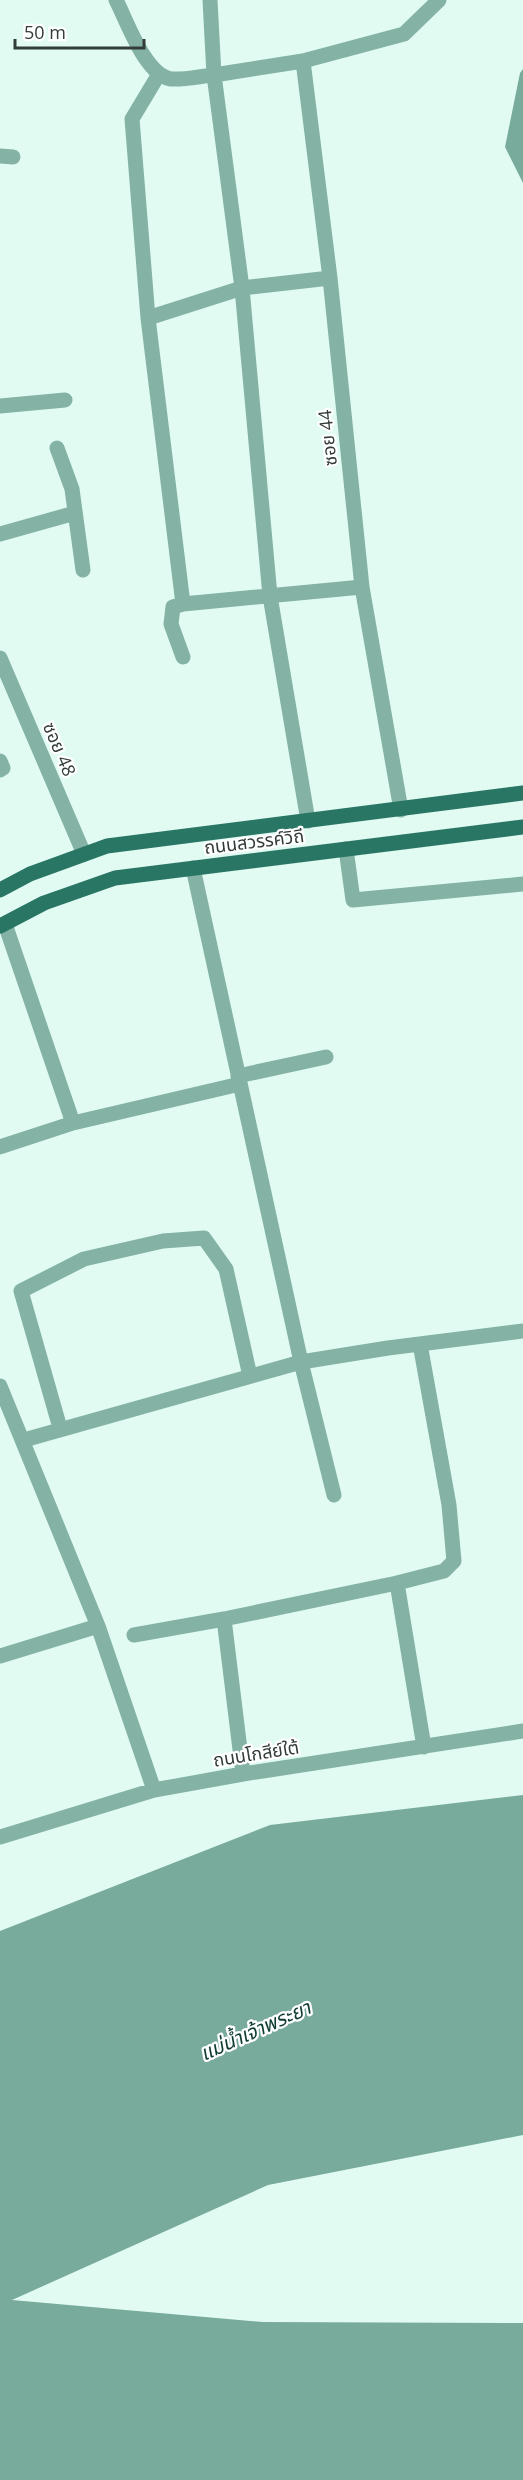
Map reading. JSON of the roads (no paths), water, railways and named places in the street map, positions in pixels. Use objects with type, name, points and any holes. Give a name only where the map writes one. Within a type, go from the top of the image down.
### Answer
[{"type":"main road","name":"ถนนสวรรค์วิถี","points":[[0,890],[30,874],[107,846],[523,793]]},
{"type":"main road","name":"ถนนสวรรค์วิถี","points":[[2,925],[44,903],[115,878],[523,827]]},
{"type":"street","points":[[116,0],[144,56],[159,74],[171,79],[214,75],[303,61],[404,34],[439,0]]},
{"type":"street","points":[[210,0],[214,75],[242,288],[270,596],[308,821]]},
{"type":"street","name":"ซอย 44","points":[[303,61],[330,278],[362,587],[401,810]]},
{"type":"street","points":[[159,74],[132,119],[148,318],[183,604]]},
{"type":"street","points":[[148,318],[242,288],[330,278]]},
{"type":"street","points":[[0,406],[65,400]]},
{"type":"street","points":[[57,448],[72,489],[83,570]]},
{"type":"street","points":[[0,534],[75,513]]},
{"type":"street","points":[[183,657],[171,624],[173,608],[183,604],[362,587]]},
{"type":"street","name":"ซอย 48","points":[[0,658],[84,854]]},
{"type":"street","points":[[0,761],[3,768],[0,770]]},
{"type":"street","points":[[346,849],[354,900],[523,884]]},
{"type":"street","points":[[193,868],[301,1362],[334,1495]]},
{"type":"street","points":[[2,925],[73,1124]]},
{"type":"street","points":[[0,1147],[73,1124],[326,1057]]},
{"type":"street","points":[[60,1428],[21,1291],[84,1259],[163,1240],[204,1238],[225,1269],[250,1376]]},
{"type":"street","points":[[24,1440],[301,1362],[523,1331]]},
{"type":"street","points":[[134,1635],[397,1583],[444,1571],[454,1561],[449,1505],[420,1344]]},
{"type":"street","points":[[1,1389],[24,1440],[98,1626],[154,1790]]},
{"type":"street","points":[[397,1583],[424,1747]]},
{"type":"street","points":[[224,1619],[243,1773]]},
{"type":"street","points":[[0,1656],[98,1626]]},
{"type":"street","name":"ถนนโกสีย์ใต้","points":[[0,1837],[154,1790],[243,1773],[523,1731]]},
{"type":"water","points":[[523,69],[523,183],[505,147],[520,73]]},
{"type":"water","name":"แม่น้ำเจ้าพระยา","points":[[523,1795],[523,2135],[268,2185],[12,2300],[263,2322],[523,2323],[523,2480],[0,2480],[0,1931],[270,1825]]}]
